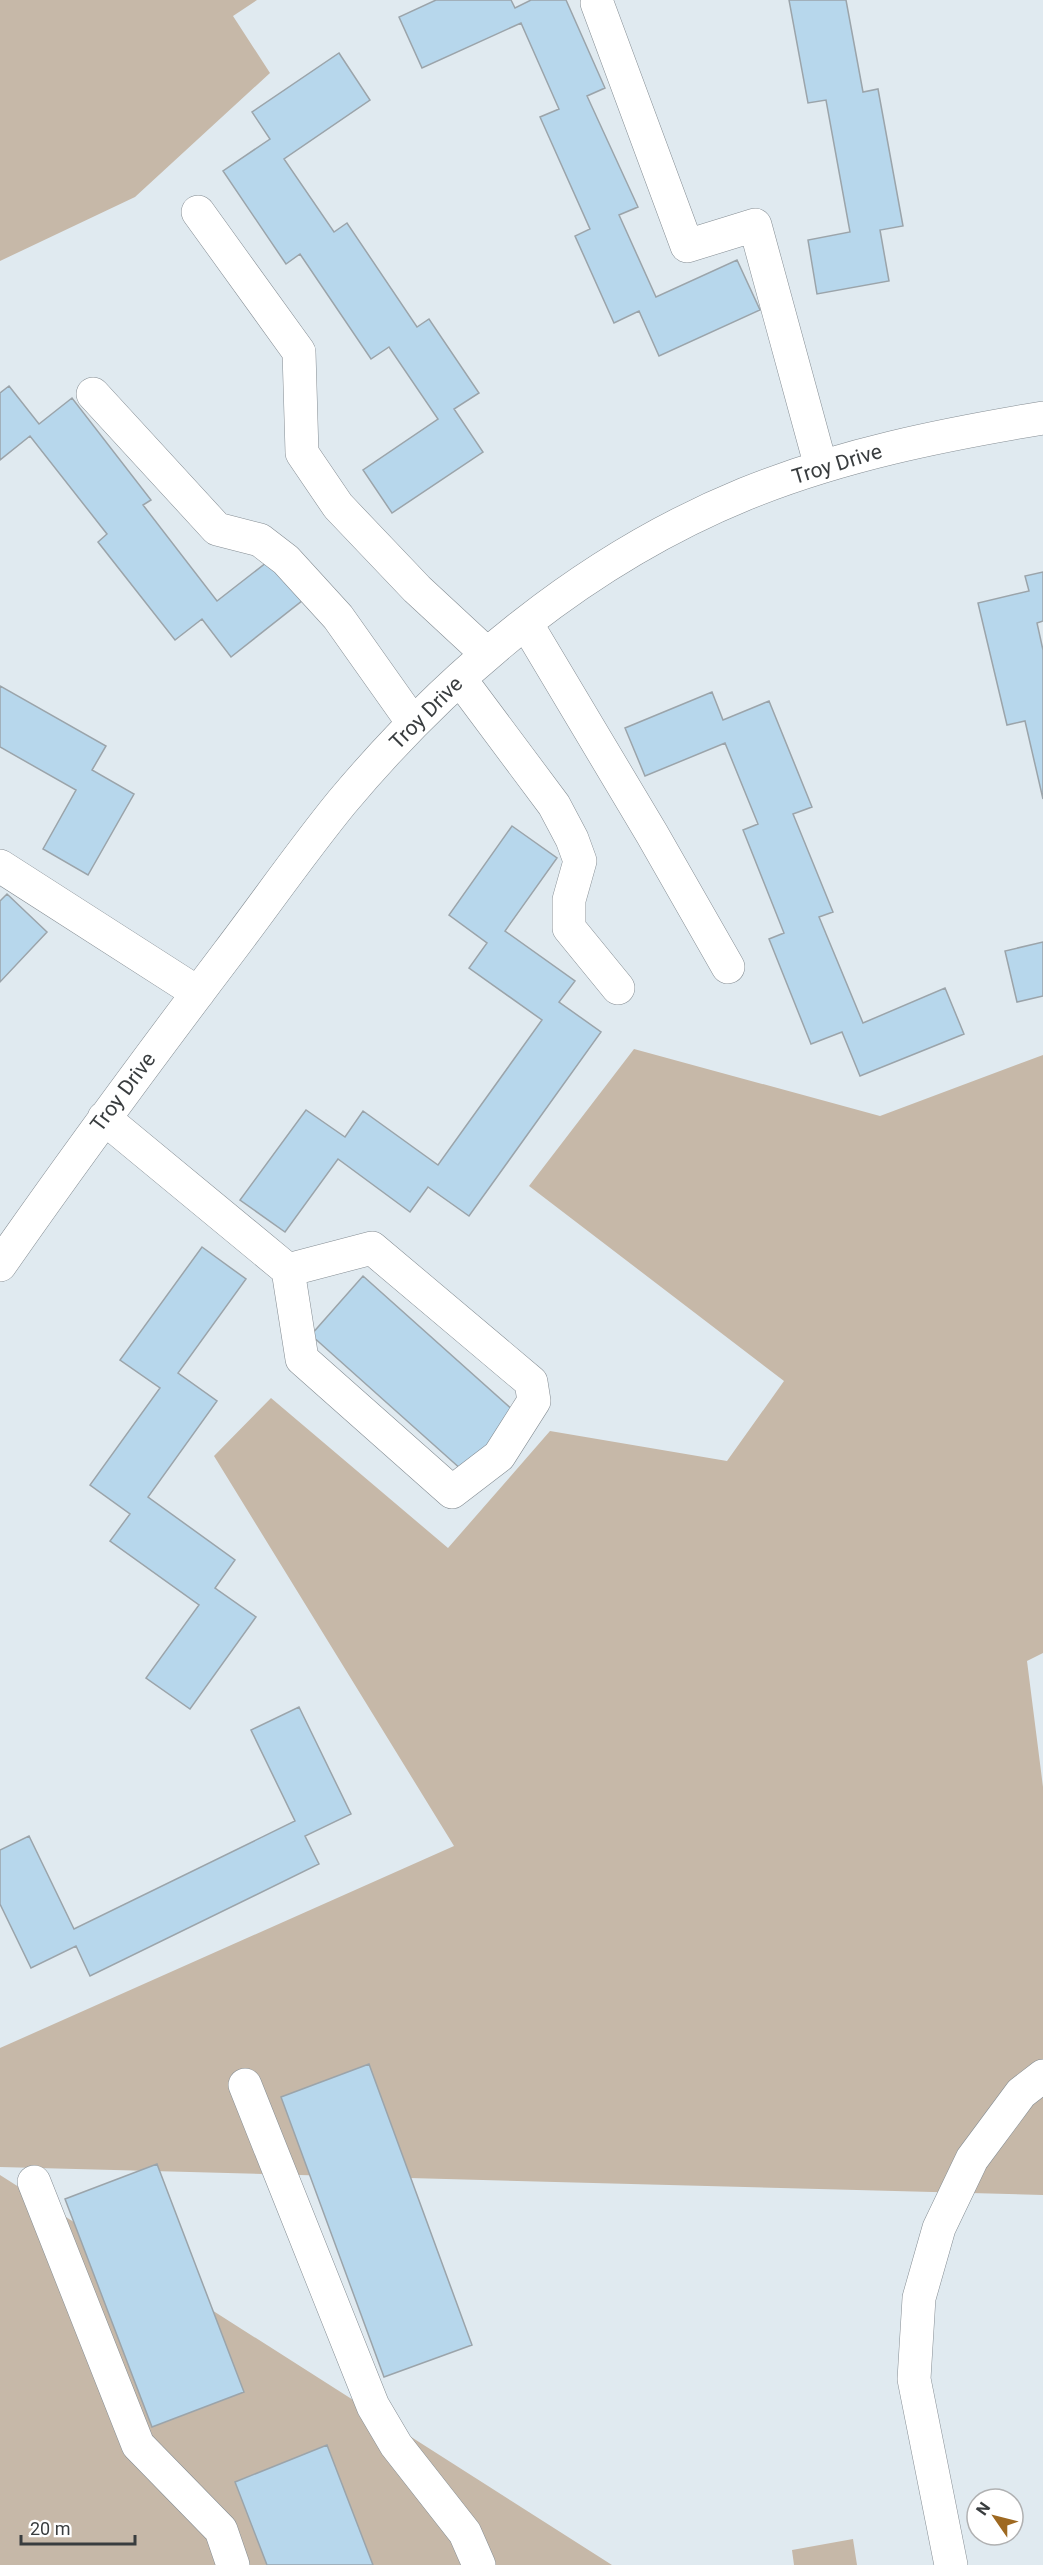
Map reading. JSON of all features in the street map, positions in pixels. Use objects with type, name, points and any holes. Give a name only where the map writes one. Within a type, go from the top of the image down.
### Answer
[{"type":"street","points":[[597,3],[687,246],[755,225],[821,466]]},
{"type":"street","points":[[198,212],[299,352],[302,453],[338,506],[417,589],[486,654]]},
{"type":"street","points":[[93,394],[217,529],[260,540],[286,560],[338,617],[413,723]]},
{"type":"street","name":"Troy Drive","points":[[0,1265],[104,1118],[342,803],[413,723],[486,654],[566,592],[652,539],[743,495],[821,466],[942,435],[1043,418]]},
{"type":"street","points":[[526,623],[652,834],[728,967]]},
{"type":"street","points":[[460,680],[554,805],[572,839],[580,861],[569,900],[569,928],[618,988]]},
{"type":"street","points":[[0,866],[198,993]]},
{"type":"street","points":[[104,1118],[288,1270],[302,1359],[452,1492],[499,1456],[534,1401],[531,1382],[372,1248],[288,1270]]},
{"type":"street","points":[[951,2565],[914,2379],[919,2298],[939,2228],[972,2159],[1021,2093],[1043,2076]]},
{"type":"street","points":[[245,2085],[373,2406],[396,2445],[465,2533],[479,2565]]},
{"type":"street","points":[[34,2182],[138,2445],[221,2530],[233,2565]]},
{"type":"shaded area","points":[[0,0],[257,0],[233,16],[270,73],[135,197],[0,261]]},
{"type":"shaded area","points":[[634,1049],[880,1116],[1043,1055],[1043,1653],[1027,1661],[1043,1787],[1043,2195],[0,2167],[0,2048],[454,1846],[214,1456],[271,1398],[448,1548],[550,1431],[727,1461],[784,1381],[529,1186]]},
{"type":"shaded area","points":[[0,2175],[612,2565],[0,2565]]},
{"type":"shaded area","points":[[853,2539],[857,2565],[794,2565],[792,2550]]},
{"type":"building","points":[[436,0],[511,0],[515,8],[531,0],[566,0],[605,88],[587,96],[638,207],[619,215],[656,297],[737,260],[760,310],[659,356],[639,311],[614,323],[575,236],[590,229],[540,117],[559,109],[521,23],[422,68],[399,17]]},
{"type":"building","points":[[789,0],[846,0],[863,92],[878,89],[903,226],[880,230],[889,281],[817,294],[808,240],[850,232],[826,100],[808,103]]},
{"type":"building","points":[[339,53],[370,100],[284,159],[334,232],[347,223],[417,327],[429,319],[479,393],[454,409],[483,452],[392,513],[363,470],[438,419],[389,347],[371,359],[300,254],[286,264],[223,171],[270,139],[252,112]]},
{"type":"building","points":[[9,386],[39,424],[72,398],[151,500],[143,505],[217,601],[271,559],[303,600],[231,657],[202,619],[175,640],[98,542],[107,534],[30,436],[0,460],[0,393]]},
{"type":"building","points":[[1043,572],[1043,621],[1037,623],[1043,650],[1043,799],[1025,721],[1007,725],[978,603],[1029,591],[1025,576]]},
{"type":"building","points":[[0,686],[106,746],[92,770],[134,794],[88,875],[43,849],[76,790],[0,747]]},
{"type":"building","points":[[712,692],[723,720],[769,701],[812,807],[793,814],[833,912],[819,917],[863,1023],[945,988],[964,1034],[860,1076],[842,1032],[811,1044],[769,939],[784,933],[743,830],[758,824],[725,743],[645,776],[625,728]]},
{"type":"building","points":[[512,826],[557,858],[505,931],[575,981],[559,1002],[601,1032],[469,1216],[428,1187],[410,1212],[338,1159],[285,1232],[240,1200],[306,1110],[345,1137],[363,1111],[438,1165],[542,1020],[469,968],[487,943],[449,915]]},
{"type":"building","points":[[7,894],[47,932],[0,982],[0,901]]},
{"type":"building","points":[[1043,942],[1043,996],[1017,1002],[1005,951]]},
{"type":"building","points":[[202,1247],[246,1279],[178,1373],[217,1401],[148,1497],[235,1560],[215,1588],[256,1617],[190,1709],[146,1678],[199,1605],[110,1541],[130,1514],[90,1485],[160,1388],[120,1360]]},
{"type":"building","points":[[363,1276],[524,1420],[472,1479],[311,1335]]},
{"type":"building","points":[[299,1707],[351,1814],[305,1836],[319,1864],[90,1976],[76,1946],[31,1968],[0,1904],[0,1850],[29,1836],[74,1929],[295,1821],[251,1730]]},
{"type":"building","points":[[369,2064],[472,2345],[384,2377],[281,2097]]},
{"type":"building","points":[[157,2164],[244,2392],[152,2427],[65,2199]]},
{"type":"building","points":[[327,2445],[373,2565],[267,2565],[235,2482]]}]
